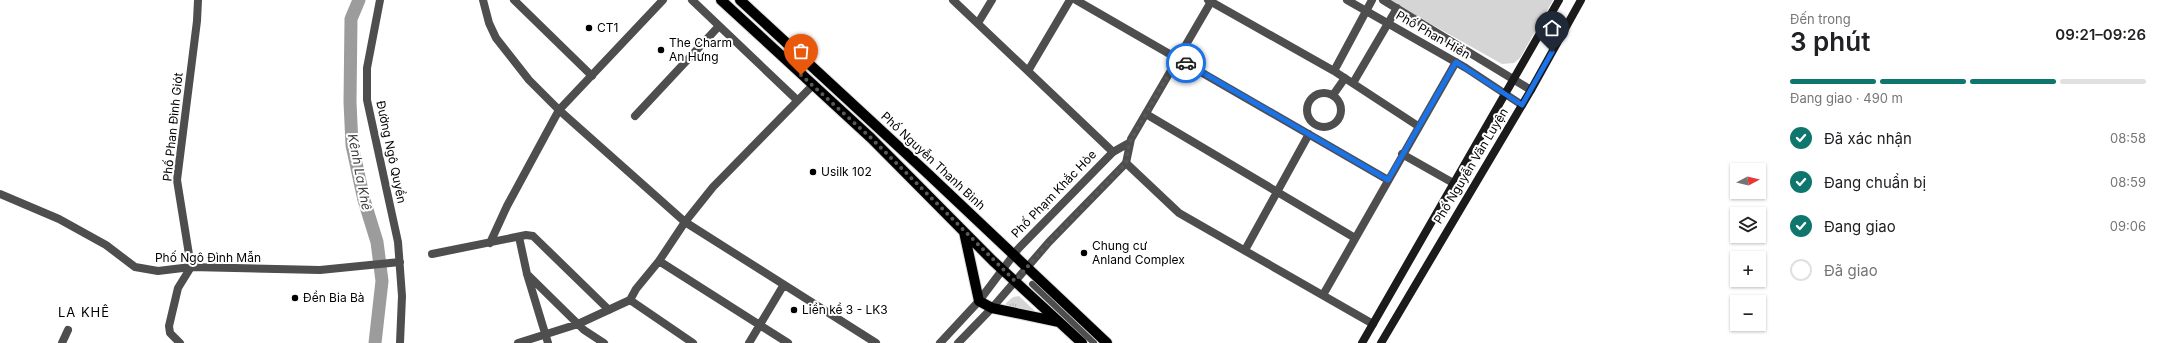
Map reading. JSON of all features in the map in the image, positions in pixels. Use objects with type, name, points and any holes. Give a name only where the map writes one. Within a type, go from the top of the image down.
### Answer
[{"type":"main road","points":[[722,0],[871,138],[1015,281],[1082,343]]},
{"type":"main road","name":"Phố Nguyễn Thanh Bình","points":[[740,0],[1107,343]]},
{"type":"main road","name":"Phố Nguyễn Văn Luyện","points":[[1362,343],[1455,184],[1559,0]]},
{"type":"main road","name":"Phố Nguyễn Văn Luyện","points":[[1381,343],[1531,90],[1581,0]]},
{"type":"main road","points":[[964,231],[974,270],[979,301],[992,308],[1059,322]]},
{"type":"street","name":"Phố Phan Đình Giót","points":[[192,267],[177,180],[197,21],[198,0]]},
{"type":"street","name":"Đường Ngô Quyền","points":[[380,0],[367,68],[367,100],[372,129],[394,220],[395,262],[402,296],[400,343]]},
{"type":"street","points":[[483,0],[489,23],[496,38],[522,72],[559,110],[685,222],[783,286],[876,343]]},
{"type":"street","points":[[514,0],[592,76]]},
{"type":"street","points":[[490,242],[507,206],[559,110],[663,0]]},
{"type":"street","points":[[692,0],[797,100]]},
{"type":"street","points":[[953,0],[1179,213],[1373,324]]},
{"type":"street","points":[[978,24],[992,0]]},
{"type":"street","points":[[1028,71],[1070,0]]},
{"type":"street","points":[[1076,0],[1388,180]]},
{"type":"street","name":"Phố Phan Hiền","points":[[1347,0],[1390,23],[1456,62],[1522,105]]},
{"type":"street","points":[[1334,70],[1372,0]]},
{"type":"street","name":"Phố Phan Hiền","points":[[1383,0],[1531,90]]},
{"type":"street","points":[[958,343],[992,308],[1026,267],[1126,163],[1129,143],[1210,1],[1334,70],[1418,126]]},
{"type":"street","points":[[1353,83],[1390,23],[1397,8]]},
{"type":"street","points":[[635,116],[719,26]]},
{"type":"street","points":[[1323,295],[1402,154],[1456,62]]},
{"type":"street","points":[[1333,95],[1345,78]]},
{"type":"street","points":[[518,343],[578,324],[630,300],[636,289],[659,261],[685,222],[713,187],[813,85]]},
{"type":"street","points":[[1322,92],[1333,95],[1340,103],[1342,113],[1336,123],[1327,128],[1316,126],[1309,118],[1307,107],[1312,97],[1322,92]]},
{"type":"street","points":[[1146,114],[1277,190],[1355,238]]},
{"type":"street","points":[[1245,250],[1309,134]]},
{"type":"street","name":"Phố Phạm Khắc Hòe","points":[[940,343],[979,301],[1013,255],[1113,152],[1129,143]]},
{"type":"street","points":[[1402,154],[1455,184]]},
{"type":"street","name":"Phố Ngô Đình Mẫn","points":[[0,194],[58,219],[106,245],[136,267],[158,271],[192,267],[320,270],[395,262]]},
{"type":"street","points":[[432,254],[526,235],[533,236],[609,310]]},
{"type":"street","points":[[520,237],[527,274],[544,334],[548,343]]},
{"type":"street","points":[[659,261],[788,343]]},
{"type":"street","points":[[180,343],[170,334],[169,326],[178,288],[192,267]]},
{"type":"street","points":[[527,274],[578,324],[604,343]]},
{"type":"street","points":[[1032,284],[1094,343]]},
{"type":"street","points":[[749,343],[783,286]]},
{"type":"street","points":[[630,300],[693,343]]},
{"type":"street","points":[[62,343],[68,330]]},
{"type":"green space","points":[[1388,0],[1553,0],[1520,58],[1514,63],[1502,64]]},
{"type":"green space","points":[[1019,296],[1037,313],[1006,306],[1006,303],[1013,297]]},
{"type":"waterway","name":"Kênh La Khê","points":[[359,0],[351,19],[350,102],[352,145],[364,200],[377,242],[382,281],[375,343]]},
{"type":"way so far","points":[[801,75],[871,138],[993,261],[1015,281],[1049,242],[1126,163],[1129,143],[1178,58],[1186,63]]},
{"type":"place","name":"CT1","points":[[589,28]]},
{"type":"place","name":"The Charm An Hưng","points":[[661,50]]},
{"type":"place","name":"Usilk 102","points":[[813,172]]},
{"type":"place","name":"Chung cư Anland Complex","points":[[1084,253]]},
{"type":"place","name":"Đền Bia Bà","points":[[295,298]]},
{"type":"place","name":"Liền kề 3 - LK3","points":[[794,310]]},
{"type":"district","name":"LA KHÊ","points":[[84,312]]},
{"type":"route","points":[[1186,63],[1388,180],[1456,62],[1522,105],[1552,52]]}]
